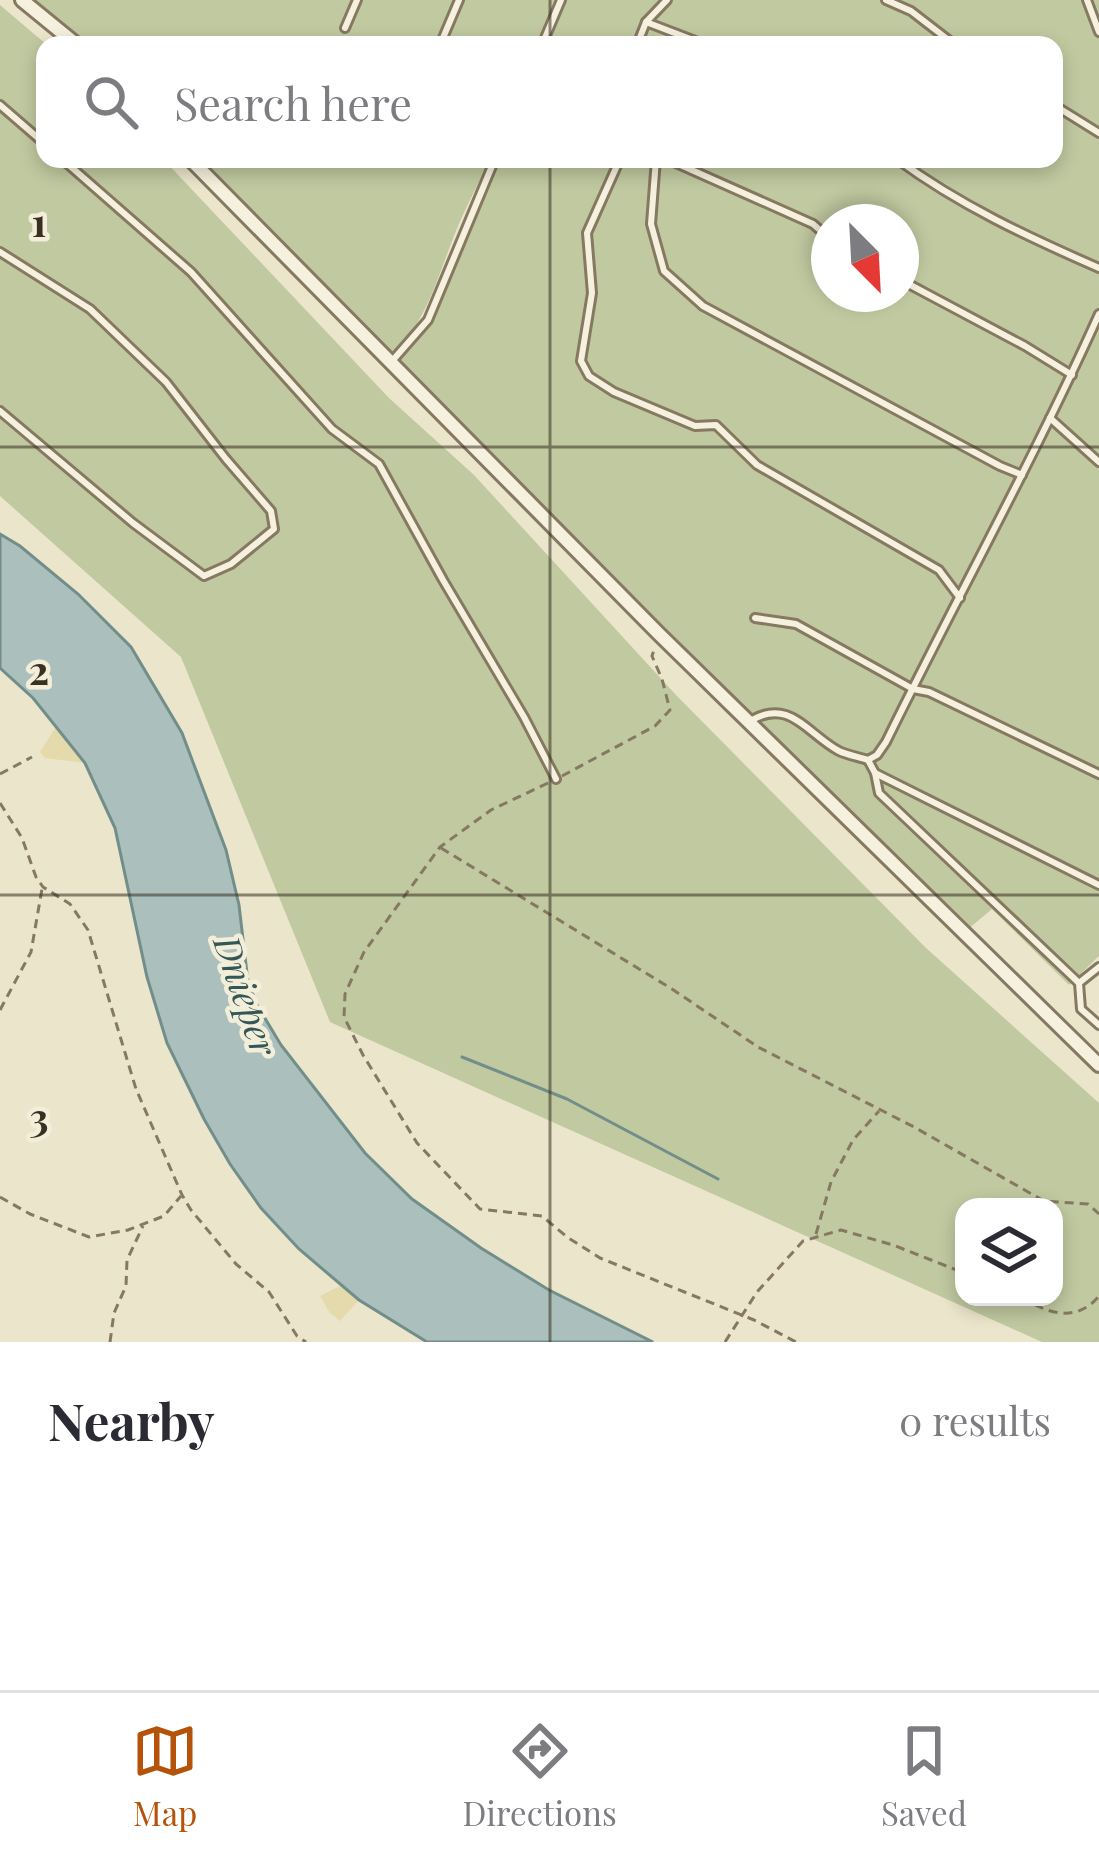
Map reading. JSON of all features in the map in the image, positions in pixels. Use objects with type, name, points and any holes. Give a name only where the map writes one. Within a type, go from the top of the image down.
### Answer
[{"type":"street","points":[[22,0],[66,36]]},
{"type":"street","points":[[199,168],[658,633],[1099,1065]]},
{"type":"lane","points":[[345,28],[357,0]]},
{"type":"lane","points":[[444,36],[459,0]]},
{"type":"lane","points":[[546,36],[561,0]]},
{"type":"lane","points":[[641,36],[646,22],[667,0]]},
{"type":"lane","points":[[886,0],[943,36]]},
{"type":"lane","points":[[1087,0],[1099,32]]},
{"type":"lane","points":[[646,22],[683,36]]},
{"type":"lane","points":[[0,105],[36,136]]},
{"type":"lane","points":[[1063,111],[1099,133]]},
{"type":"lane","points":[[72,168],[191,272],[332,429],[379,464],[556,778]]},
{"type":"lane","points":[[391,363],[428,320],[491,168]]},
{"type":"lane","points":[[616,168],[587,233],[592,292],[581,361],[590,376],[614,392],[694,426],[716,425],[758,465],[938,570],[961,598]]},
{"type":"lane","points":[[655,168],[651,224],[664,271],[703,306],[1022,475]]},
{"type":"lane","points":[[687,168],[811,223]]},
{"type":"lane","points":[[908,168],[982,213],[1099,268]]},
{"type":"lane","points":[[0,251],[90,309],[166,382],[272,511],[274,529],[232,564],[205,576],[0,411]]},
{"type":"lane","points":[[919,290],[1072,375]]},
{"type":"lane","points":[[868,760],[886,742],[950,621],[1099,314]]},
{"type":"lane","points":[[1091,332],[1099,340]]},
{"type":"lane","points":[[1050,418],[1099,462]]},
{"type":"lane","points":[[755,618],[796,624],[913,689],[1099,774]]},
{"type":"lane","points":[[748,722],[778,712],[806,724],[838,751],[868,760],[879,793],[1079,983],[1081,1009],[1099,1025]]},
{"type":"lane","points":[[875,773],[1099,885]]},
{"type":"lane","points":[[1079,983],[1099,967]]},
{"type":"path","points":[[658,633],[652,656],[670,710],[655,726],[490,810],[440,847],[364,952],[345,994],[344,1017],[417,1143],[480,1209],[542,1216],[600,1258],[796,1342]]},
{"type":"path","points":[[0,774],[32,757]]},
{"type":"path","points":[[0,803],[22,838],[36,877],[70,904],[88,930],[136,1088],[190,1210],[236,1264],[269,1292],[297,1336],[306,1342]]},
{"type":"path","points":[[440,847],[758,1047],[1044,1201],[1088,1204],[1099,1214]]},
{"type":"path","points":[[0,1010],[31,952],[43,887]]},
{"type":"path","points":[[814,1238],[831,1182],[853,1140],[880,1109]]},
{"type":"path","points":[[0,1197],[89,1237],[128,1230],[164,1216],[182,1195]]},
{"type":"path","points":[[110,1342],[114,1312],[126,1286],[127,1259],[143,1224]]},
{"type":"path","points":[[725,1342],[758,1292],[803,1241],[841,1230],[955,1269]]},
{"type":"path","points":[[1035,1306],[1068,1315],[1093,1304],[1099,1296]]},
{"type":"path","points":[[290,1342],[297,1336]]},
{"type":"green space","points":[[35,0],[554,0],[540,36],[70,36]]},
{"type":"green space","points":[[564,0],[1099,0],[1099,956],[1069,985],[992,909],[961,935],[393,367],[427,323],[494,168],[1063,168],[1063,36],[550,36]]},
{"type":"green space","points":[[0,5],[36,36],[36,168],[172,168],[389,398],[474,475],[676,695],[926,948],[1099,1103],[1099,1342],[1042,1342],[962,1306],[1063,1306],[1063,1198],[955,1198],[955,1303],[330,1022],[181,657],[0,496]]},
{"type":"green space","points":[[196,168],[486,168],[421,317],[388,361]]},
{"type":"sand","points":[[55,728],[85,763],[45,758],[40,752]]},
{"type":"sand","points":[[342,1285],[359,1300],[340,1321],[320,1296]]},
{"type":"water","name":"Dnieper","points":[[0,534],[78,594],[131,647],[182,733],[226,850],[239,905],[248,982],[257,1005],[281,1045],[365,1153],[412,1199],[481,1248],[549,1290],[653,1342],[427,1342],[359,1300],[299,1249],[261,1208],[204,1119],[167,1043],[147,977],[115,828],[85,763],[33,698],[0,668]]},
{"type":"waterway","points":[[462,1057],[567,1099],[718,1179]]}]
